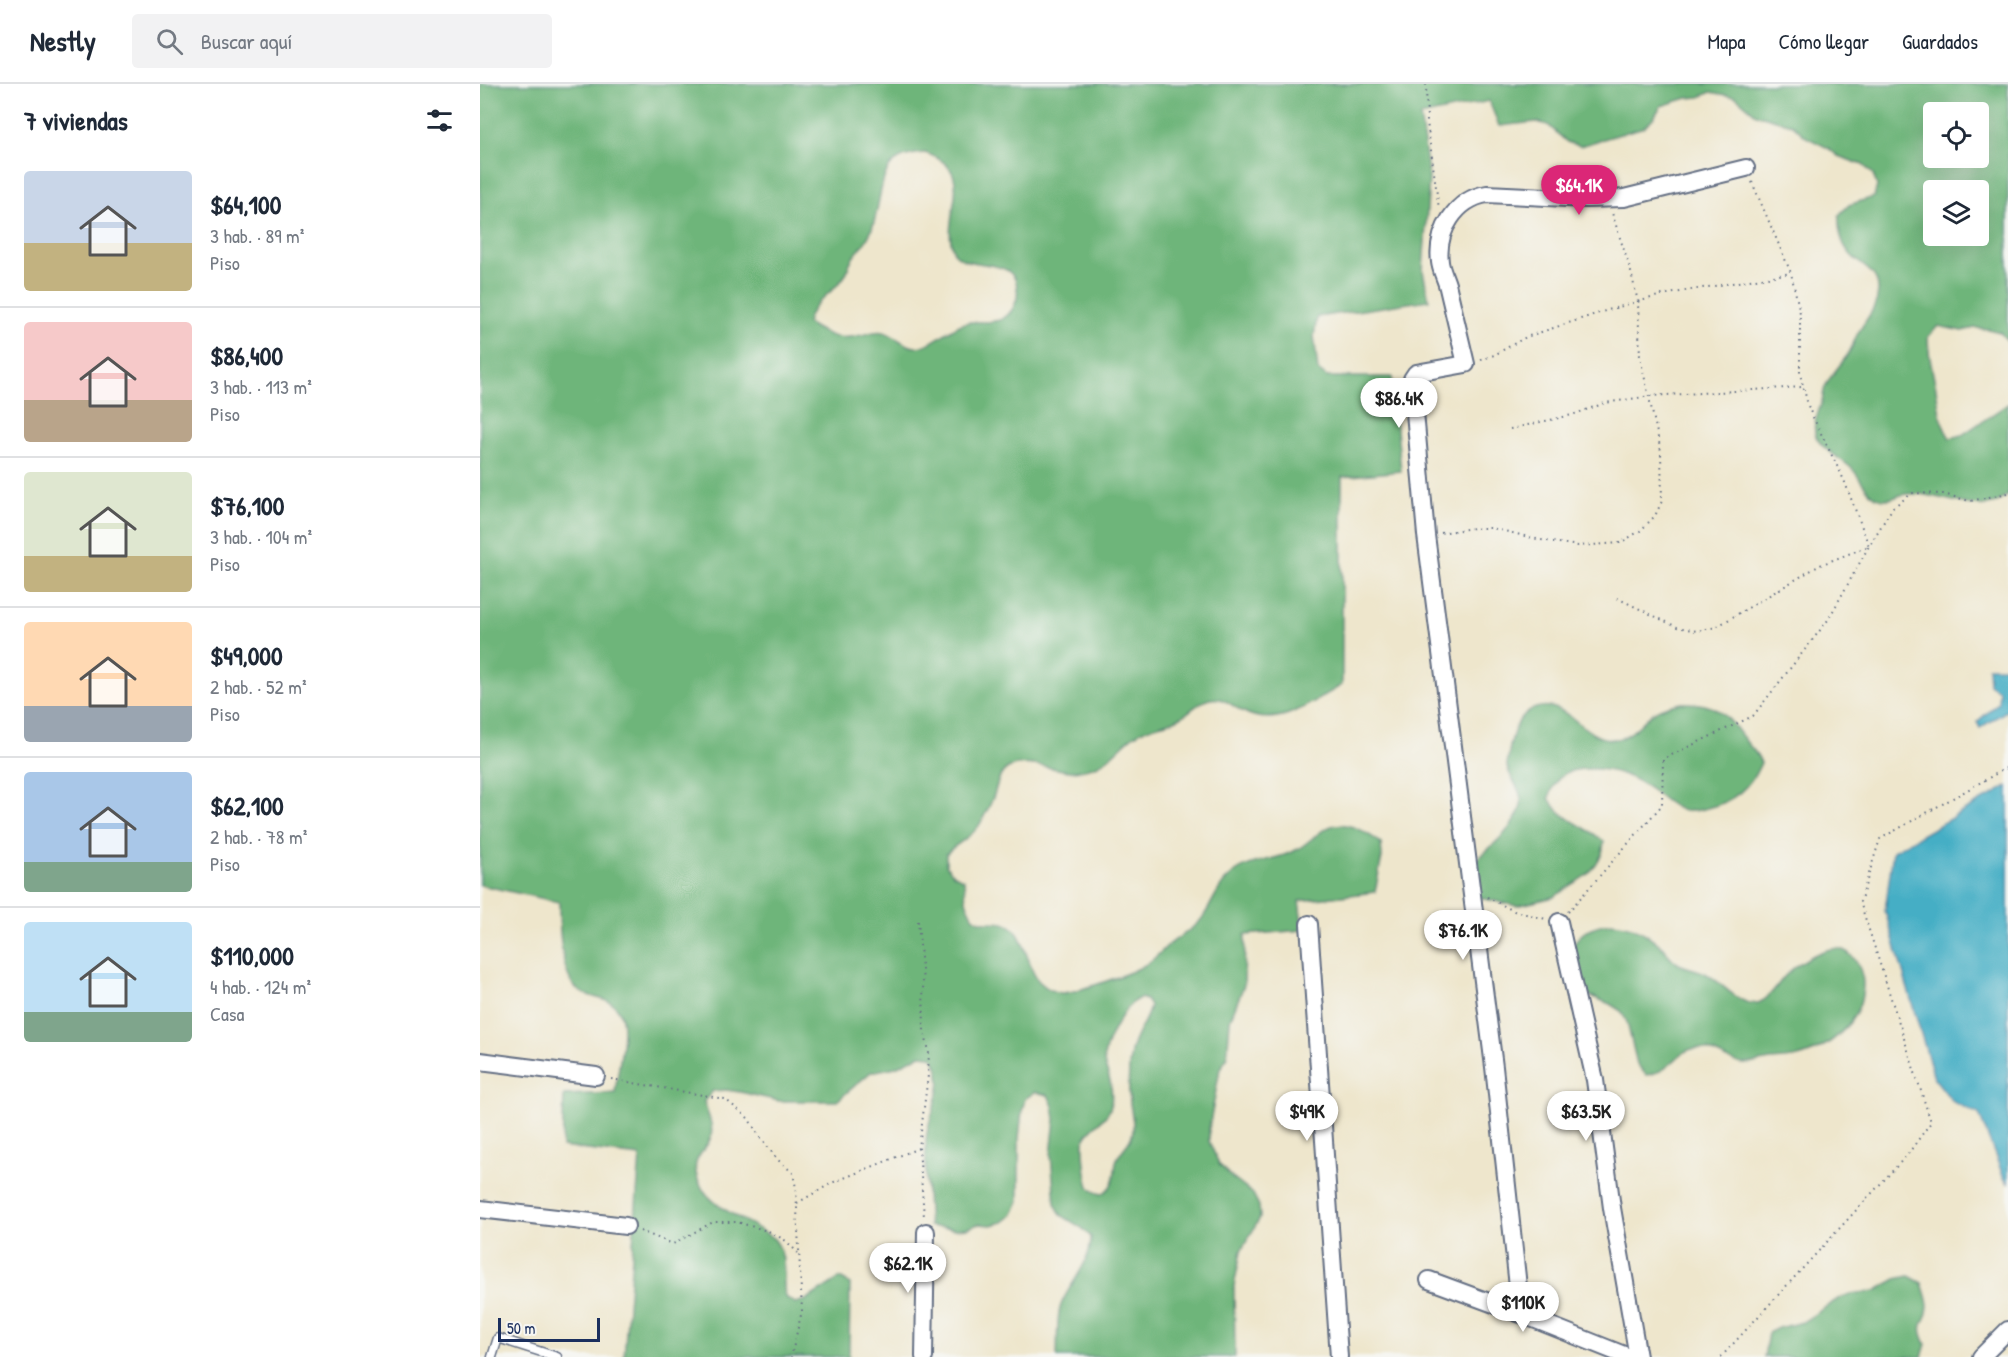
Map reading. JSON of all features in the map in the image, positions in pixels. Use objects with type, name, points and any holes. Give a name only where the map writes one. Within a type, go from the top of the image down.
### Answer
[{"type":"street","points":[[1521,1314],[1471,888],[1426,535],[1412,379],[1416,373],[1466,364],[1440,263],[1442,233],[1460,205],[1474,196],[1487,194],[1624,198],[1746,168]]},
{"type":"street","points":[[1559,922],[1595,1080],[1612,1208],[1638,1357]]},
{"type":"street","points":[[1309,924],[1339,1357]]},
{"type":"street","points":[[480,1061],[596,1076]]},
{"type":"street","points":[[480,1209],[626,1226]]},
{"type":"street","points":[[924,1357],[926,1232]]},
{"type":"street","points":[[1429,1280],[1629,1357]]},
{"type":"street","points":[[1981,1357],[2008,1330]]},
{"type":"lane","points":[[492,1357],[498,1338],[557,1357]]},
{"type":"path","points":[[1426,84],[1427,122],[1442,233]]},
{"type":"path","points":[[1746,168],[1791,273],[1800,313],[1800,374],[1809,409],[1844,480],[1869,546]]},
{"type":"path","points":[[1426,535],[1473,528],[1492,528],[1578,546],[1620,543],[1640,531],[1655,516],[1662,501],[1661,451],[1640,357],[1638,302],[1608,199]]},
{"type":"path","points":[[1466,364],[1494,355],[1526,337],[1638,302],[1791,273]]},
{"type":"path","points":[[1510,429],[1572,415],[1605,403],[1650,396],[1803,387]]},
{"type":"path","points":[[1471,888],[1514,911],[1559,922],[1662,805],[1663,759],[1754,716],[1828,620],[1893,507],[1913,494],[1943,494],[1970,501],[2008,493]]},
{"type":"path","points":[[1617,598],[1677,627],[1697,631],[1716,627],[1820,566],[1869,546]]},
{"type":"path","points":[[1721,1357],[1908,1154],[1931,1122],[1860,902],[1880,839],[2008,766]]},
{"type":"path","points":[[918,921],[924,1031],[929,1051],[919,1148],[926,1232]]},
{"type":"path","points":[[596,1076],[725,1099],[748,1118],[777,1159],[793,1173],[797,1203],[802,1311],[791,1357]]},
{"type":"path","points":[[797,1203],[834,1182],[919,1148]]},
{"type":"path","points":[[626,1226],[673,1244],[713,1222],[737,1222],[771,1232],[786,1241],[798,1253]]},
{"type":"green space","points":[[480,84],[2008,84],[2008,342],[2000,332],[1975,328],[1962,331],[1938,326],[1928,337],[1941,417],[1950,438],[1962,435],[2008,404],[2008,495],[1996,503],[1983,505],[1917,494],[1881,499],[1870,492],[1854,471],[1818,441],[1815,424],[1825,387],[1850,351],[1873,308],[1878,292],[1874,275],[1849,253],[1843,243],[1839,226],[1839,215],[1849,205],[1874,197],[1877,186],[1873,174],[1863,165],[1838,156],[1806,137],[1793,125],[1756,114],[1736,97],[1711,92],[1700,97],[1687,98],[1661,106],[1644,127],[1580,146],[1567,142],[1548,125],[1536,122],[1499,126],[1489,101],[1420,116],[1429,178],[1423,271],[1429,300],[1317,317],[1314,336],[1318,370],[1327,377],[1392,377],[1401,471],[1342,477],[1342,685],[1294,712],[1268,718],[1242,711],[1219,699],[1205,700],[1179,718],[1139,732],[1107,760],[1088,768],[1071,771],[1022,765],[1008,768],[999,778],[991,803],[977,829],[946,854],[946,865],[953,874],[964,880],[966,901],[971,914],[977,920],[1010,926],[1018,934],[1037,979],[1048,988],[1061,993],[1078,990],[1126,974],[1147,964],[1200,921],[1223,883],[1236,872],[1244,867],[1289,853],[1331,826],[1348,825],[1381,843],[1382,857],[1375,892],[1299,901],[1303,930],[1245,935],[1244,985],[1230,1020],[1227,1058],[1220,1068],[1209,1129],[1209,1141],[1219,1164],[1231,1177],[1253,1194],[1259,1206],[1260,1218],[1241,1251],[1234,1286],[1235,1357],[1057,1357],[1059,1310],[1088,1256],[1091,1237],[1082,1228],[1061,1215],[1055,1203],[1051,1155],[1055,1119],[1053,1106],[1048,1095],[1035,1092],[1025,1099],[1019,1138],[1019,1201],[1013,1214],[1003,1222],[991,1225],[979,1224],[955,1229],[929,1226],[926,1142],[940,1078],[932,1056],[920,1055],[896,1067],[871,1072],[837,1101],[779,1101],[726,1090],[713,1091],[704,1101],[712,1132],[696,1162],[699,1183],[721,1207],[774,1239],[783,1259],[785,1297],[795,1303],[806,1300],[840,1278],[850,1284],[849,1357],[624,1357],[640,1156],[562,1147],[564,1095],[615,1093],[623,1022],[618,1009],[613,1004],[579,991],[573,984],[564,962],[559,902],[480,885]],"holes":[[[925,153],[942,161],[951,171],[955,182],[950,236],[953,250],[959,257],[968,261],[1002,268],[1011,273],[1016,283],[1017,298],[1012,310],[997,321],[962,324],[929,343],[917,347],[909,346],[884,332],[839,337],[827,334],[807,323],[814,308],[841,281],[849,264],[867,239],[884,180],[891,165],[902,158]],[[1140,998],[1146,1000],[1150,1006],[1130,1058],[1129,1091],[1133,1120],[1132,1135],[1116,1162],[1112,1184],[1102,1194],[1097,1193],[1090,1188],[1084,1142],[1088,1133],[1103,1119],[1111,1106],[1112,1092],[1104,1063],[1108,1044],[1122,1016],[1134,1001]]]},
{"type":"green space","points":[[1682,703],[1704,705],[1719,711],[1726,716],[1757,755],[1761,763],[1757,772],[1740,793],[1716,805],[1696,811],[1684,811],[1671,805],[1637,781],[1621,774],[1603,769],[1570,771],[1557,780],[1549,798],[1560,812],[1604,842],[1602,854],[1596,865],[1588,874],[1554,897],[1517,906],[1481,898],[1471,888],[1475,861],[1503,836],[1519,813],[1520,795],[1507,764],[1516,726],[1524,715],[1536,708],[1557,709],[1593,734],[1614,739],[1626,736],[1659,709]]},
{"type":"green space","points":[[1611,923],[1626,925],[1646,934],[1658,943],[1672,959],[1705,973],[1735,996],[1753,1004],[1765,1000],[1787,974],[1806,960],[1829,949],[1843,950],[1855,960],[1860,969],[1863,979],[1862,997],[1851,1021],[1843,1031],[1810,1053],[1795,1058],[1744,1064],[1699,1048],[1682,1053],[1662,1070],[1646,1075],[1637,1064],[1627,1022],[1621,1011],[1586,994],[1576,984],[1570,949],[1587,930]]},
{"type":"green space","points":[[1909,1276],[1922,1283],[1928,1307],[1922,1327],[1926,1344],[1922,1357],[1764,1357],[1768,1333],[1803,1322],[1838,1299],[1850,1294],[1875,1291],[1896,1279]]},
{"type":"water","points":[[1988,667],[2008,667],[2008,712],[2006,711],[1980,728],[1977,722],[1998,703],[1999,691],[1989,684]]},
{"type":"water","points":[[2008,786],[2008,1183],[1979,1114],[1953,1102],[1934,1078],[1885,911],[1893,851]]}]
